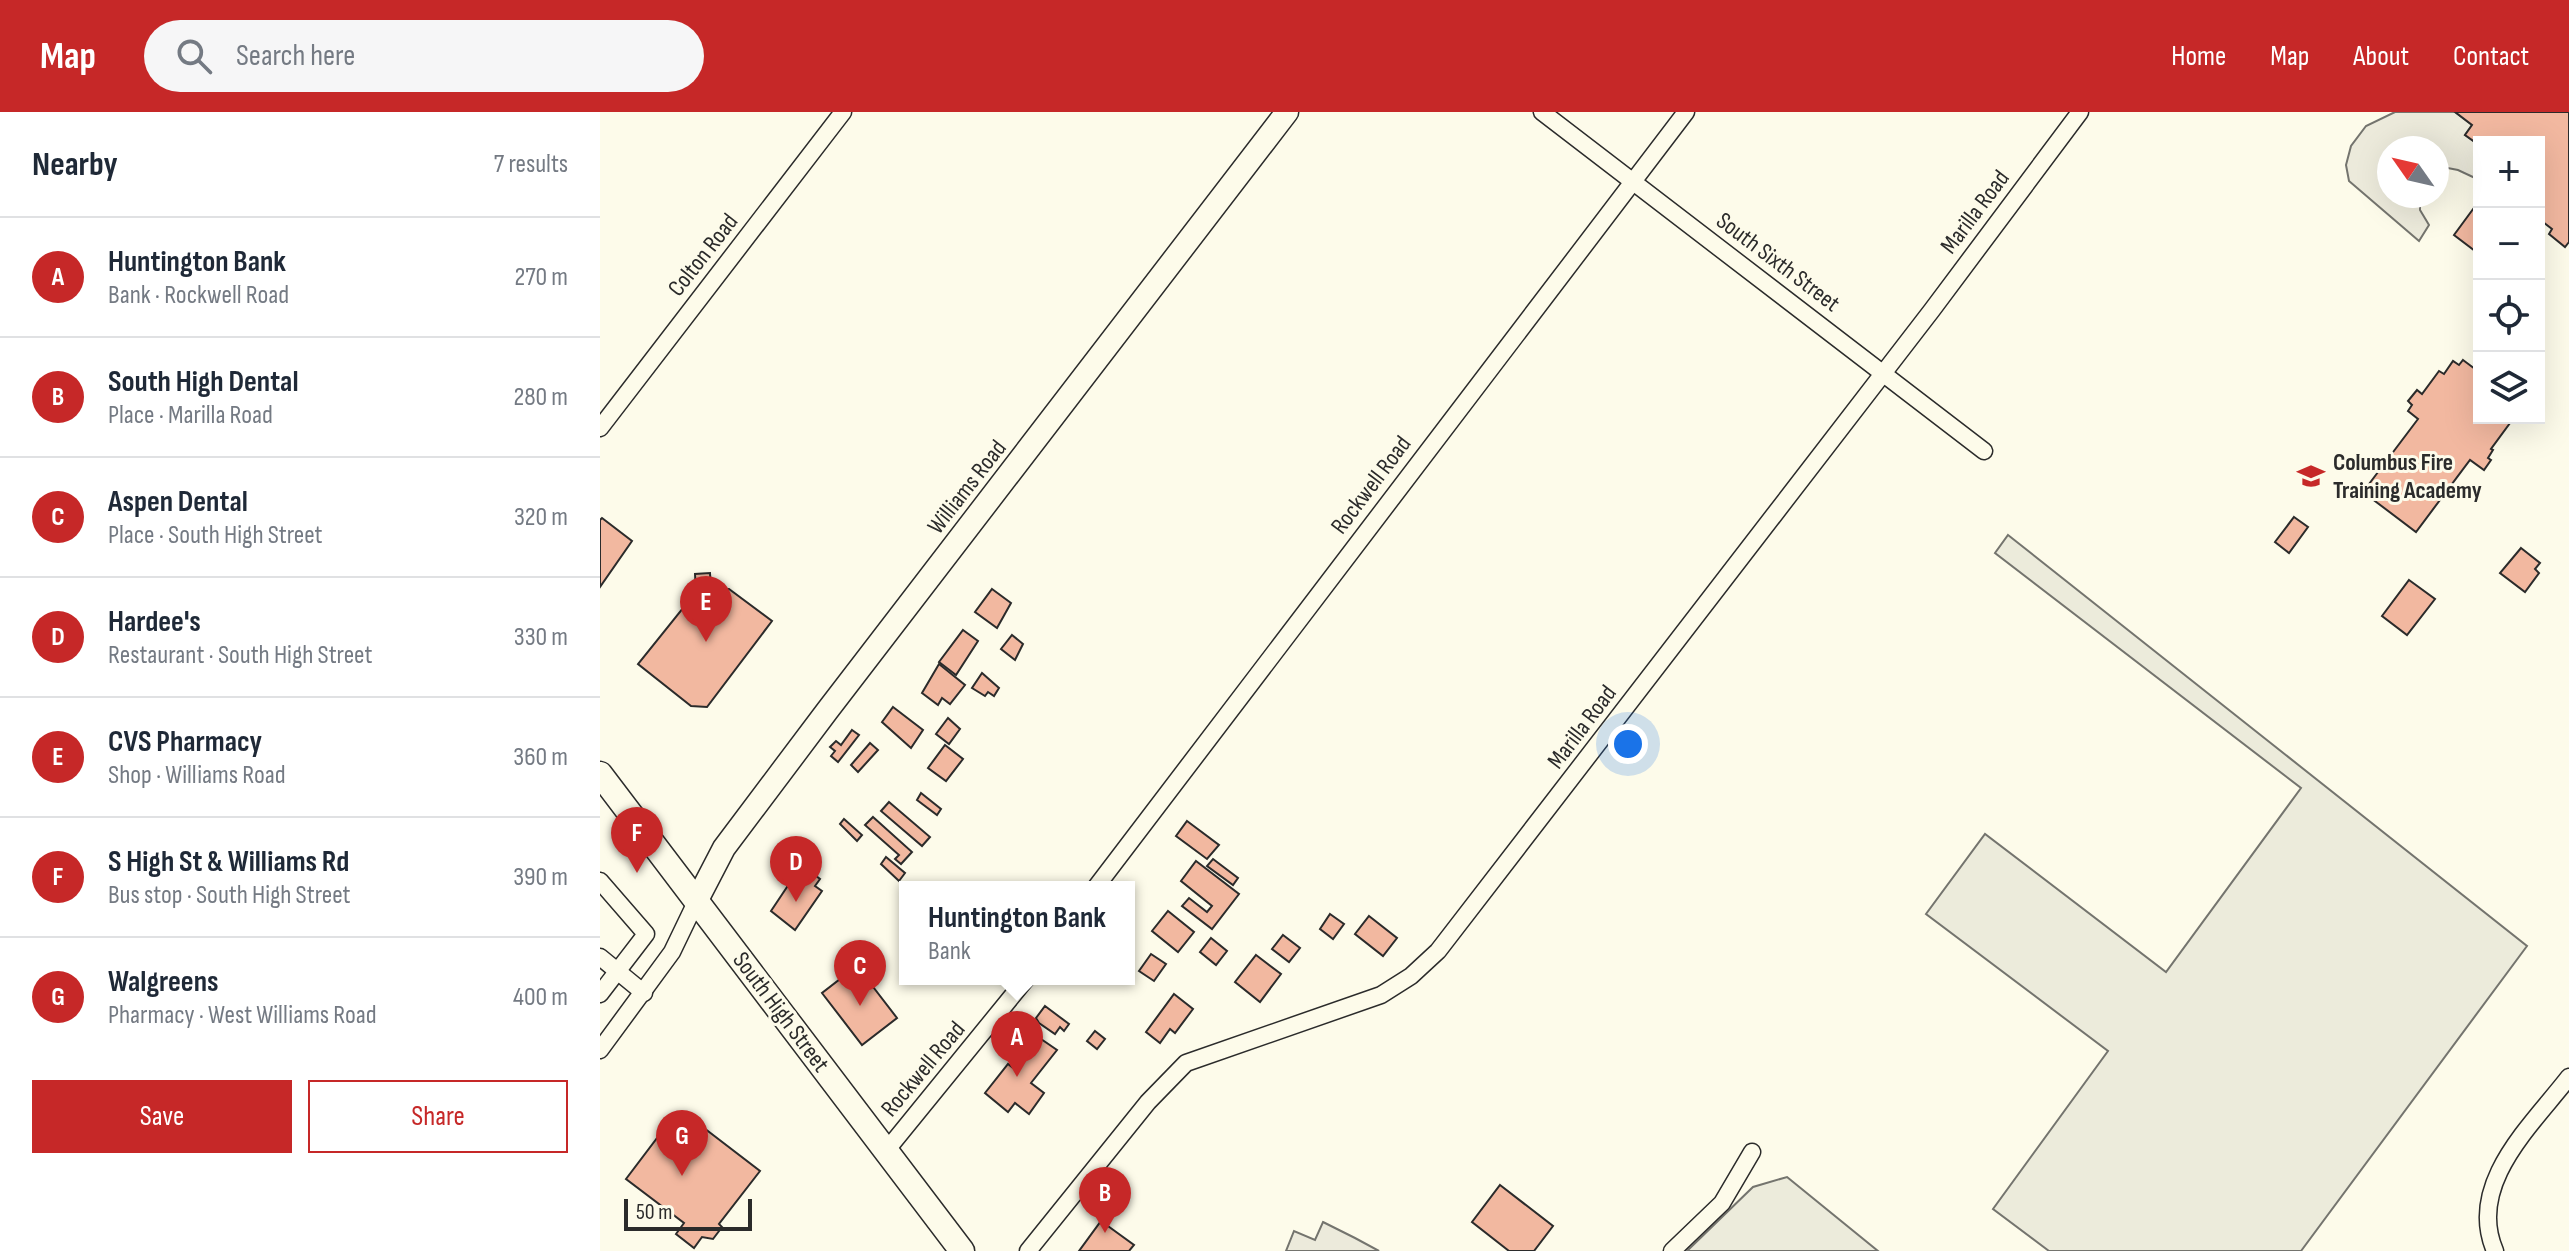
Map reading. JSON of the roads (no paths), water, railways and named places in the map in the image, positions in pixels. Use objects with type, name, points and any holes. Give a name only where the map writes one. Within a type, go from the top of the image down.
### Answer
[{"type":"main road","name":"Williams Road","points":[[697,900],[724,848],[1287,112]]},
{"type":"main road","name":"South High Street","points":[[600,774],[962,1251]]},
{"type":"street","name":"Colton Road","points":[[600,428],[843,112]]},
{"type":"street","name":"South Sixth Street","points":[[1542,112],[1984,451]]},
{"type":"street","name":"Rockwell Road","points":[[1101,881],[1686,112]]},
{"type":"street","name":"Marilla Road","points":[[1028,1251],[1148,1102],[1186,1063],[1381,995],[1411,976],[1438,951],[1884,374],[2080,112]]},
{"type":"street","points":[[600,881],[646,934],[600,994]]},
{"type":"street","points":[[600,1050],[672,952],[697,900]]},
{"type":"street","points":[[600,957],[644,993]]},
{"type":"street","name":"Rockwell Road","points":[[886,1151],[1021,985]]},
{"type":"street","points":[[2495,1251],[2489,1227],[2490,1189],[2498,1171],[2569,1077]]},
{"type":"street","points":[[1672,1251],[1722,1203],[1752,1152]]},
{"type":"place","name":"Columbus Fire Training Academy","points":[[2311,476]]},
{"type":"place","name":"CVS Pharmacy","points":[[706,642]]},
{"type":"place","name":"S High St & Williams Rd","points":[[637,873]]},
{"type":"place","name":"Hardee's","points":[[796,902]]},
{"type":"place","name":"Aspen Dental","points":[[860,1006]]},
{"type":"place","name":"Huntington Bank","points":[[1017,1077]]},
{"type":"place","name":"Walgreens","points":[[682,1176]]},
{"type":"place","name":"South High Dental","points":[[1105,1233]]}]
